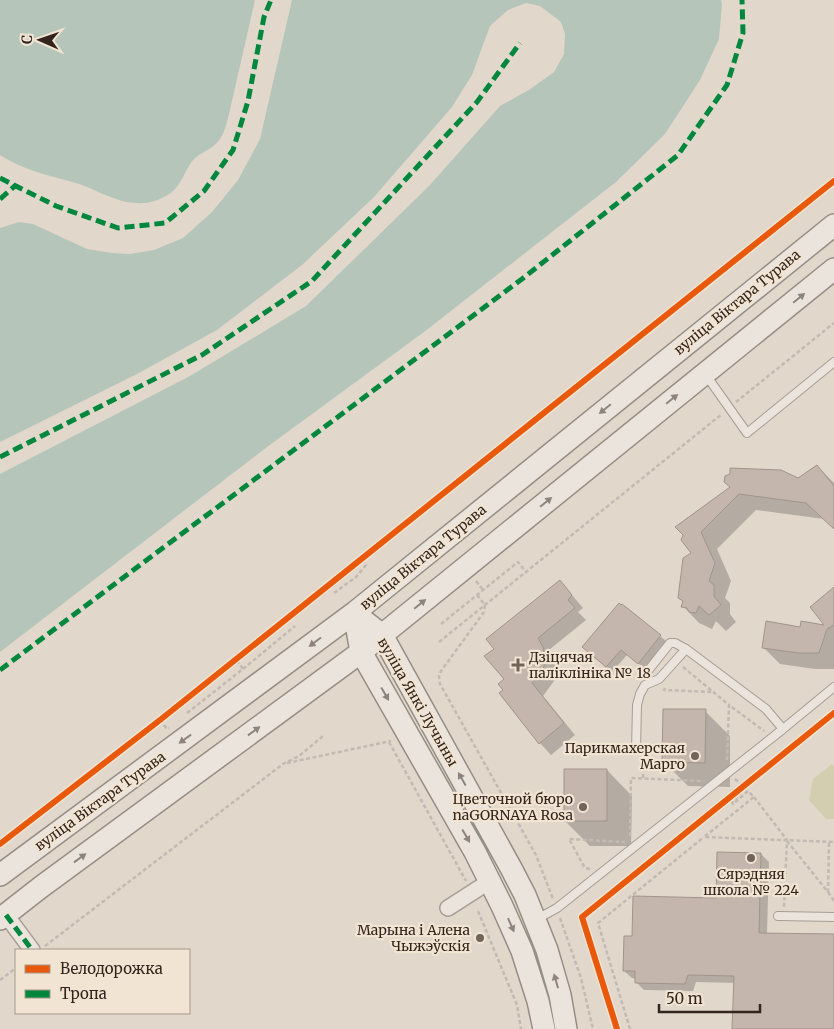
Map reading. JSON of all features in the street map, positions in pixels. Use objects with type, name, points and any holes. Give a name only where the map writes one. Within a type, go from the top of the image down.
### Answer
[{"type":"main road","name":"вуліца Віктара Турава","points":[[0,875],[354,613],[834,225]]},
{"type":"main road","points":[[3,917],[41,887],[361,652],[834,269]]},
{"type":"main road","name":"вуліца Янкі Лучыны","points":[[354,613],[382,635],[511,868],[536,920],[547,950],[560,995],[566,1029]]},
{"type":"main road","name":"вуліца Янкі Лучыны","points":[[354,613],[361,652],[475,852],[522,951],[538,1001],[544,1029]]},
{"type":"main road","points":[[490,882],[511,868]]},
{"type":"street","points":[[448,908],[490,882]]},
{"type":"street","points":[[3,917],[31,949]]},
{"type":"lane","points":[[705,373],[747,433],[834,362]]},
{"type":"lane","points":[[648,672],[670,643],[675,643],[686,649],[766,709],[783,729]]},
{"type":"lane","points":[[636,750],[637,705],[640,694],[646,685],[658,679],[686,649]]},
{"type":"lane","points":[[536,920],[557,908],[834,687]]},
{"type":"lane","points":[[781,916],[834,917]]},
{"type":"path","points":[[439,642],[834,323]]},
{"type":"path","points":[[334,593],[356,577],[366,565],[362,559]]},
{"type":"path","points":[[441,624],[518,562],[526,572]]},
{"type":"path","points":[[477,595],[485,605],[484,612],[441,671],[439,676],[440,684],[519,828],[536,855],[582,978],[593,1029]]},
{"type":"path","points":[[181,718],[295,626]]},
{"type":"path","points":[[236,659],[243,669]]},
{"type":"path","points":[[683,667],[728,705],[765,732]]},
{"type":"path","points":[[670,682],[664,690],[713,692]]},
{"type":"path","points":[[728,705],[727,762],[734,778],[746,788],[834,901]]},
{"type":"path","points":[[160,720],[167,729],[174,724]]},
{"type":"path","points":[[40,949],[283,764],[299,756],[323,736]]},
{"type":"path","points":[[283,764],[389,742],[466,883]]},
{"type":"path","points":[[623,848],[630,842],[631,778],[706,781]]},
{"type":"path","points":[[746,788],[732,802],[733,804],[746,788],[751,780]]},
{"type":"path","points":[[728,798],[746,788]]},
{"type":"path","points":[[630,1029],[598,923],[754,798]]},
{"type":"path","points":[[704,837],[834,842]]},
{"type":"path","points":[[596,869],[585,868],[569,839],[630,842]]},
{"type":"path","points":[[781,916],[786,840]]},
{"type":"path","points":[[828,892],[829,842]]},
{"type":"path","points":[[478,910],[517,1005],[521,1029]]},
{"type":"path","points":[[0,980],[15,969]]},
{"type":"shaded area","points":[[0,0],[255,0],[229,114],[221,137],[216,144],[193,160],[176,188],[166,196],[144,203],[115,199],[79,184],[48,176],[9,161],[0,155]]},
{"type":"shaded area","points":[[292,0],[721,0],[722,4],[719,39],[700,80],[665,134],[616,182],[424,332],[267,447],[0,652],[0,474],[190,376],[306,306],[429,186],[500,106],[529,90],[554,72],[564,54],[565,34],[561,22],[540,6],[526,3],[508,10],[490,26],[472,75],[452,107],[374,197],[302,265],[217,330],[137,374],[0,442],[0,228],[19,222],[33,224],[87,249],[130,254],[154,250],[183,238],[212,212],[238,180],[260,139]]},
{"type":"shaded area","points":[[832,764],[834,767],[834,819],[826,819],[809,800],[813,779]]},
{"type":"building","points":[[817,465],[834,486],[834,529],[806,503],[739,494],[701,532],[715,563],[709,581],[714,585],[714,596],[721,605],[709,615],[699,606],[696,613],[689,612],[687,608],[681,607],[683,601],[678,598],[683,558],[691,553],[681,540],[683,535],[675,527],[730,487],[724,482],[725,476],[730,474],[730,468],[781,470],[798,478]]},
{"type":"building","name":"Дзіцячая паліклініка № 18","points":[[560,580],[572,595],[568,600],[575,608],[538,638],[543,647],[545,660],[543,670],[532,683],[564,723],[539,744],[499,693],[503,690],[498,684],[504,679],[484,656],[494,649],[486,639]]},
{"type":"building","points":[[834,587],[834,625],[827,629],[819,653],[798,653],[762,648],[766,621],[800,627],[801,621],[824,625],[810,607]]},
{"type":"building","points":[[619,603],[661,635],[638,664],[621,650],[606,667],[582,647]]},
{"type":"building","points":[[663,709],[706,709],[705,763],[662,762]]},
{"type":"building","points":[[564,769],[607,769],[607,821],[564,821]]},
{"type":"building","name":"Сярэдняя школа № 224","points":[[717,852],[761,853],[759,933],[834,934],[834,1029],[732,1029],[734,976],[688,975],[685,984],[635,983],[635,971],[623,971],[624,936],[632,936],[633,896],[716,898]]},
{"type":"marked path","points":[[0,178],[56,206],[118,228],[165,223],[204,191],[233,150],[248,101],[264,17],[271,0]]},
{"type":"marked path","points":[[0,670],[522,279],[678,155],[727,85],[743,33],[742,0]]},
{"type":"marked path","points":[[0,457],[202,355],[312,281],[477,102],[520,43]]},
{"type":"marked path","points":[[0,199],[16,185]]},
{"type":"marked path","points":[[6,915],[31,949]]},
{"type":"cycle path","points":[[0,844],[160,720],[834,181]]},
{"type":"cycle path","points":[[617,1029],[582,917],[834,713]]},
{"type":"place","name":"Дзіцячая паліклініка № 18","points":[[518,665]]},
{"type":"place","name":"Парикмахерская Марго","points":[[695,756]]},
{"type":"place","name":"Цветочной бюро naGORNAYA Rosa","points":[[583,807]]},
{"type":"place","name":"Сярэдняя школа № 224","points":[[751,858]]},
{"type":"place","name":"Марына і Алена Чыжэўскія","points":[[480,938]]}]
